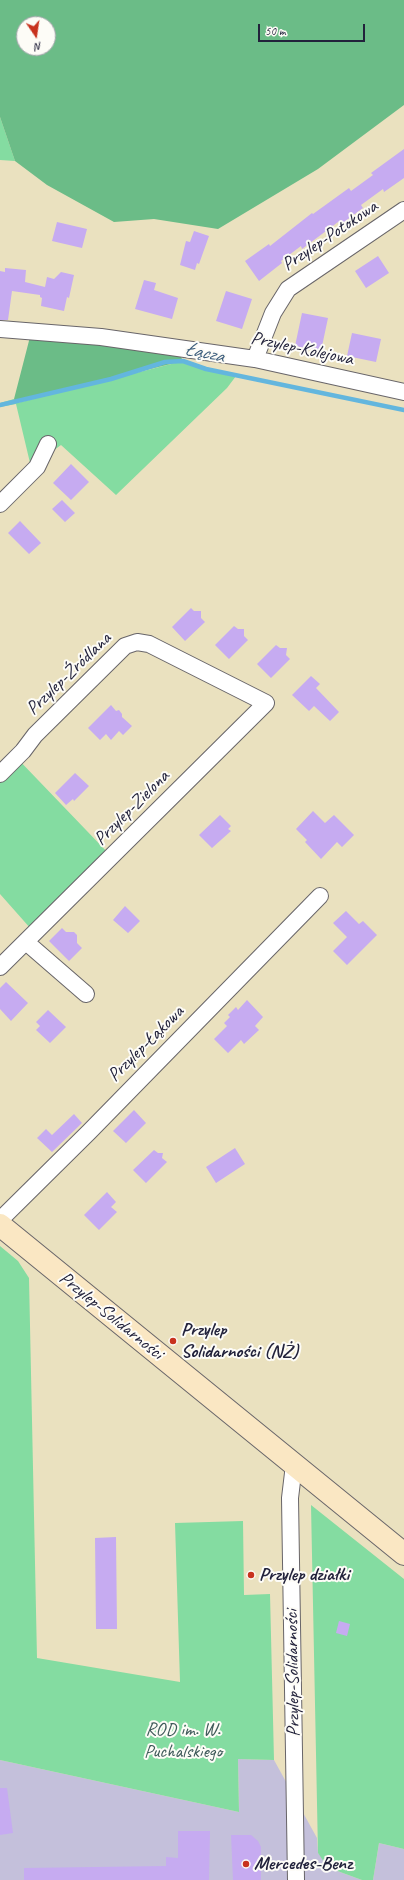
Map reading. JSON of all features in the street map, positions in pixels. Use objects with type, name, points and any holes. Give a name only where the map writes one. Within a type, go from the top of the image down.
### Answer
[{"type":"main road","name":"Przylep-Solidarności","points":[[0,1225],[404,1554]]},
{"type":"street","name":"Przylep-Potokowa","points":[[255,359],[273,313],[288,289],[402,213]]},
{"type":"street","name":"Przylep-Kolejowa","points":[[0,329],[101,338],[255,359],[404,392]]},
{"type":"street","points":[[0,504],[37,468],[48,444]]},
{"type":"street","name":"Przylep-Źródlana","points":[[0,774],[23,751],[35,735],[125,646],[137,642],[149,644],[266,702]]},
{"type":"street","name":"Przylep-Zielona","points":[[0,968],[266,702]]},
{"type":"street","name":"Przylep-Łąkowa","points":[[0,1220],[89,1132],[320,896]]},
{"type":"street","points":[[26,942],[86,994]]},
{"type":"street","name":"Przylep-Solidarności","points":[[296,1466],[293,1473],[290,1498],[296,1880]]},
{"type":"shaded area","points":[[238,1759],[274,1760],[317,1838],[318,1853],[332,1869],[362,1880],[0,1880],[0,1760],[239,1812]]},
{"type":"shaded area","points":[[379,1843],[404,1849],[404,1880],[373,1880]]},
{"type":"green space","points":[[0,0],[404,0],[404,105],[318,169],[218,229],[154,219],[114,222],[47,185],[15,161],[0,117]]},
{"type":"green space","points":[[0,117],[15,161],[0,160]]},
{"type":"green space","points":[[31,333],[178,351],[183,361],[26,399],[16,403],[14,399]]},
{"type":"green space","points":[[183,361],[236,376],[227,388],[116,495],[61,445],[31,467],[16,404],[0,407],[0,403],[14,399],[17,403]]},
{"type":"green space","points":[[14,755],[110,855],[31,929],[0,894],[0,770]]},
{"type":"green space","name":"ROD im. W. Puchalskiego","points":[[0,1246],[18,1261],[29,1278],[37,1658],[180,1682],[175,1523],[243,1521],[244,1595],[270,1594],[274,1760],[238,1759],[239,1812],[0,1760]]},
{"type":"green space","points":[[311,1505],[404,1579],[404,1849],[379,1843],[373,1880],[362,1880],[332,1869],[324,1862],[318,1853]]},
{"type":"building","points":[[404,149],[404,178],[384,192],[383,189],[361,205],[363,208],[340,225],[338,222],[302,249],[301,246],[281,261],[282,263],[259,281],[245,261],[269,244],[270,246],[312,213],[313,214],[349,188],[351,191],[373,175],[371,173]]},
{"type":"building","points":[[57,222],[87,229],[82,248],[52,241]]},
{"type":"building","points":[[194,231],[209,236],[199,264],[197,263],[195,270],[180,265],[186,241],[190,242]]},
{"type":"building","points":[[378,256],[389,273],[366,288],[355,271]]},
{"type":"building","points":[[5,268],[26,270],[25,282],[45,287],[47,277],[54,279],[61,272],[74,275],[69,298],[67,297],[64,311],[41,306],[42,298],[40,295],[12,291],[8,320],[0,320],[0,271],[5,272]]},
{"type":"building","points":[[144,280],[156,283],[154,290],[178,298],[172,319],[135,309]]},
{"type":"building","points":[[226,291],[252,299],[242,329],[216,321]]},
{"type":"building","points":[[302,313],[328,318],[321,351],[295,346]]},
{"type":"building","points":[[352,333],[381,339],[376,362],[347,356]]},
{"type":"building","points":[[71,464],[89,482],[71,500],[53,483]]},
{"type":"building","points":[[62,500],[75,513],[65,522],[52,509]]},
{"type":"building","points":[[20,521],[41,543],[29,554],[8,533]]},
{"type":"building","points":[[191,608],[194,611],[201,611],[201,618],[205,622],[185,641],[172,627]]},
{"type":"building","points":[[234,626],[238,629],[244,629],[244,636],[248,640],[229,659],[215,645]]},
{"type":"building","points":[[276,645],[280,648],[287,648],[286,655],[290,659],[271,678],[257,664]]},
{"type":"building","points":[[311,676],[320,684],[316,688],[339,712],[330,721],[314,706],[309,711],[292,695]]},
{"type":"building","points":[[111,705],[116,711],[119,710],[122,717],[132,726],[123,735],[119,731],[111,740],[106,734],[100,740],[88,728]]},
{"type":"building","points":[[75,773],[89,786],[74,801],[73,799],[66,805],[55,793]]},
{"type":"building","points":[[313,811],[325,823],[334,815],[354,835],[342,847],[337,842],[321,859],[305,842],[307,840],[296,829]]},
{"type":"building","points":[[220,815],[231,826],[228,829],[231,831],[212,848],[199,835]]},
{"type":"building","points":[[125,906],[140,921],[128,933],[113,920]]},
{"type":"building","points":[[346,911],[359,924],[363,921],[377,935],[347,965],[333,951],[347,937],[333,923]]},
{"type":"building","points":[[62,928],[66,932],[74,932],[77,935],[77,943],[82,948],[69,961],[49,941]]},
{"type":"building","points":[[6,982],[28,1003],[11,1021],[0,1009],[0,988]]},
{"type":"building","points":[[247,1000],[263,1017],[255,1026],[259,1030],[244,1044],[241,1040],[228,1053],[214,1039],[227,1026],[224,1023],[230,1017],[228,1015],[236,1007],[238,1010]]},
{"type":"building","points":[[48,1010],[66,1027],[50,1043],[36,1030],[40,1026],[36,1022]]},
{"type":"building","points":[[134,1110],[146,1123],[126,1143],[113,1131]]},
{"type":"building","points":[[74,1114],[82,1123],[52,1152],[37,1138],[46,1129],[52,1135]]},
{"type":"building","points":[[235,1148],[245,1164],[216,1183],[206,1167]]},
{"type":"building","points":[[154,1150],[158,1153],[163,1153],[162,1158],[167,1162],[146,1183],[133,1170]]},
{"type":"building","points":[[107,1192],[116,1202],[111,1207],[117,1212],[99,1230],[84,1215]]},
{"type":"building","points":[[116,1537],[117,1629],[96,1629],[95,1538]]},
{"type":"building","points":[[339,1621],[350,1624],[347,1636],[336,1633]]},
{"type":"building","points":[[0,1788],[7,1788],[13,1833],[0,1835]]},
{"type":"building","points":[[178,1831],[210,1831],[209,1880],[24,1880],[24,1868],[166,1866],[166,1857],[178,1858]]},
{"type":"building","name":"Mercedes-Benz","points":[[231,1835],[251,1835],[258,1841],[261,1847],[261,1880],[233,1880]]},
{"type":"waterway","name":"Łącza","points":[[0,405],[111,379],[165,362],[183,361],[206,369],[404,410]]},
{"type":"place","name":"Przylep Solidarności (NŻ)","points":[[173,1341]]},
{"type":"place","name":"Przylep działki","points":[[251,1575]]},
{"type":"place","name":"Mercedes-Benz","points":[[246,1864]]}]
